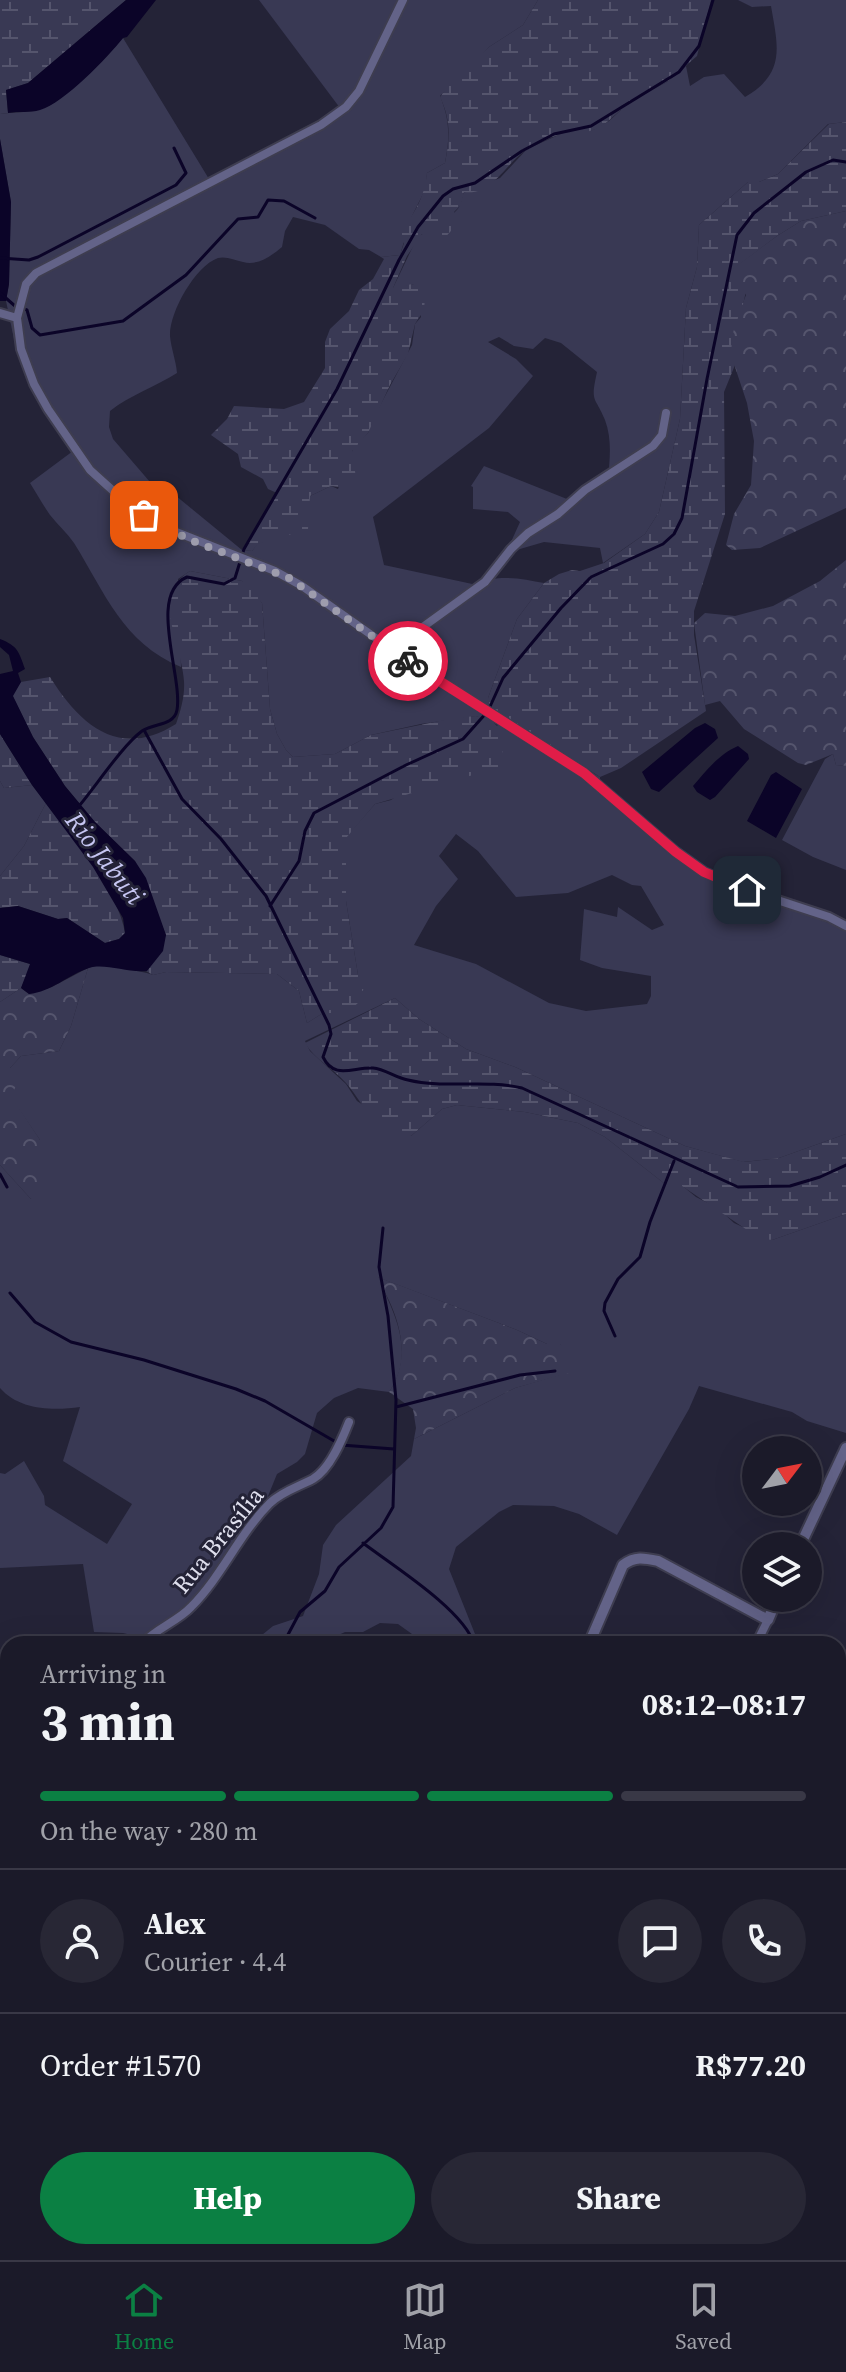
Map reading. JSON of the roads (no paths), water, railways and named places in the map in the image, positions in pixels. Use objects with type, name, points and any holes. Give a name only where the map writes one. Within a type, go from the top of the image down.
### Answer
[{"type":"street","points":[[403,0],[363,83],[341,111],[321,125],[38,271],[26,284],[17,318],[21,349],[40,396],[66,439],[90,470],[131,507],[161,526],[253,562],[302,586],[391,650],[584,773],[704,872],[846,926]]},
{"type":"street","points":[[0,313],[17,318]]},
{"type":"street","points":[[391,650],[485,582],[528,533],[563,510],[585,490],[653,446],[662,435],[666,413]]},
{"type":"street","name":"Rua Brasília","points":[[149,1636],[189,1609],[212,1583],[269,1504],[287,1490],[316,1478],[336,1449],[349,1422]]},
{"type":"street","points":[[807,1532],[846,1448]]},
{"type":"street","points":[[592,1636],[623,1565],[641,1557],[658,1561],[768,1620]]},
{"type":"street","points":[[760,1636],[771,1612]]},
{"type":"water","points":[[126,0],[156,0],[127,37],[73,89],[40,110],[8,113],[6,90],[28,83]]},
{"type":"water","points":[[0,139],[11,202],[6,301],[0,301]]},
{"type":"water","name":"Rio Jabuti","points":[[0,639],[17,650],[25,669],[18,673],[21,682],[13,696],[33,737],[65,786],[95,822],[135,861],[146,878],[166,935],[163,951],[147,971],[89,968],[45,990],[29,994],[21,988],[30,964],[0,955],[0,908],[18,906],[58,919],[67,918],[105,943],[119,939],[125,933],[123,918],[93,867],[32,785],[0,734],[0,674],[13,671],[9,655],[0,647]]},
{"type":"water","points":[[705,723],[715,729],[718,738],[659,792],[651,789],[642,772]]},
{"type":"water","points":[[738,746],[748,754],[749,759],[715,797],[710,800],[697,792],[693,786],[719,758]]},
{"type":"water","points":[[776,772],[802,789],[776,838],[747,821],[771,775]]},
{"type":"waterway","name":"Rio Jabuti","points":[[79,806],[134,738],[147,728],[168,722],[175,715],[178,695],[168,618],[169,600],[175,586],[187,577],[224,584],[235,578],[244,549],[337,389],[418,227],[443,196],[453,189],[475,183],[522,151],[554,134],[591,126],[679,72],[699,46],[713,0]]},
{"type":"waterway","points":[[0,258],[29,260],[38,257],[176,185],[186,173],[174,148]]},
{"type":"waterway","points":[[270,906],[299,861],[305,831],[314,813],[463,739],[488,711],[503,678],[591,577],[663,544],[674,534],[682,518],[737,235],[754,213],[806,172],[833,160],[846,162]]},
{"type":"waterway","points":[[0,293],[15,306],[27,310],[32,328],[40,335],[123,321],[186,275],[238,219],[258,217],[268,200],[284,201],[315,218]]},
{"type":"waterway","points":[[144,730],[182,799],[221,839],[266,896],[329,1025],[331,1034],[323,1057],[333,1068],[345,1071],[373,1068],[422,1083],[494,1084],[522,1088],[738,1187],[790,1186],[846,1165]]},
{"type":"waterway","points":[[615,1336],[604,1311],[605,1303],[618,1279],[640,1257],[674,1161]]},
{"type":"waterway","points":[[0,1174],[7,1187]]},
{"type":"waterway","points":[[287,1636],[300,1612],[325,1591],[339,1567],[381,1528],[393,1507],[396,1400],[388,1316],[379,1267],[383,1228]]},
{"type":"waterway","points":[[10,1293],[35,1322],[71,1342],[144,1360],[236,1389],[265,1401],[341,1445],[394,1449]]},
{"type":"waterway","points":[[396,1407],[520,1375],[555,1371]]},
{"type":"waterway","points":[[363,1543],[442,1603],[470,1636]]}]
